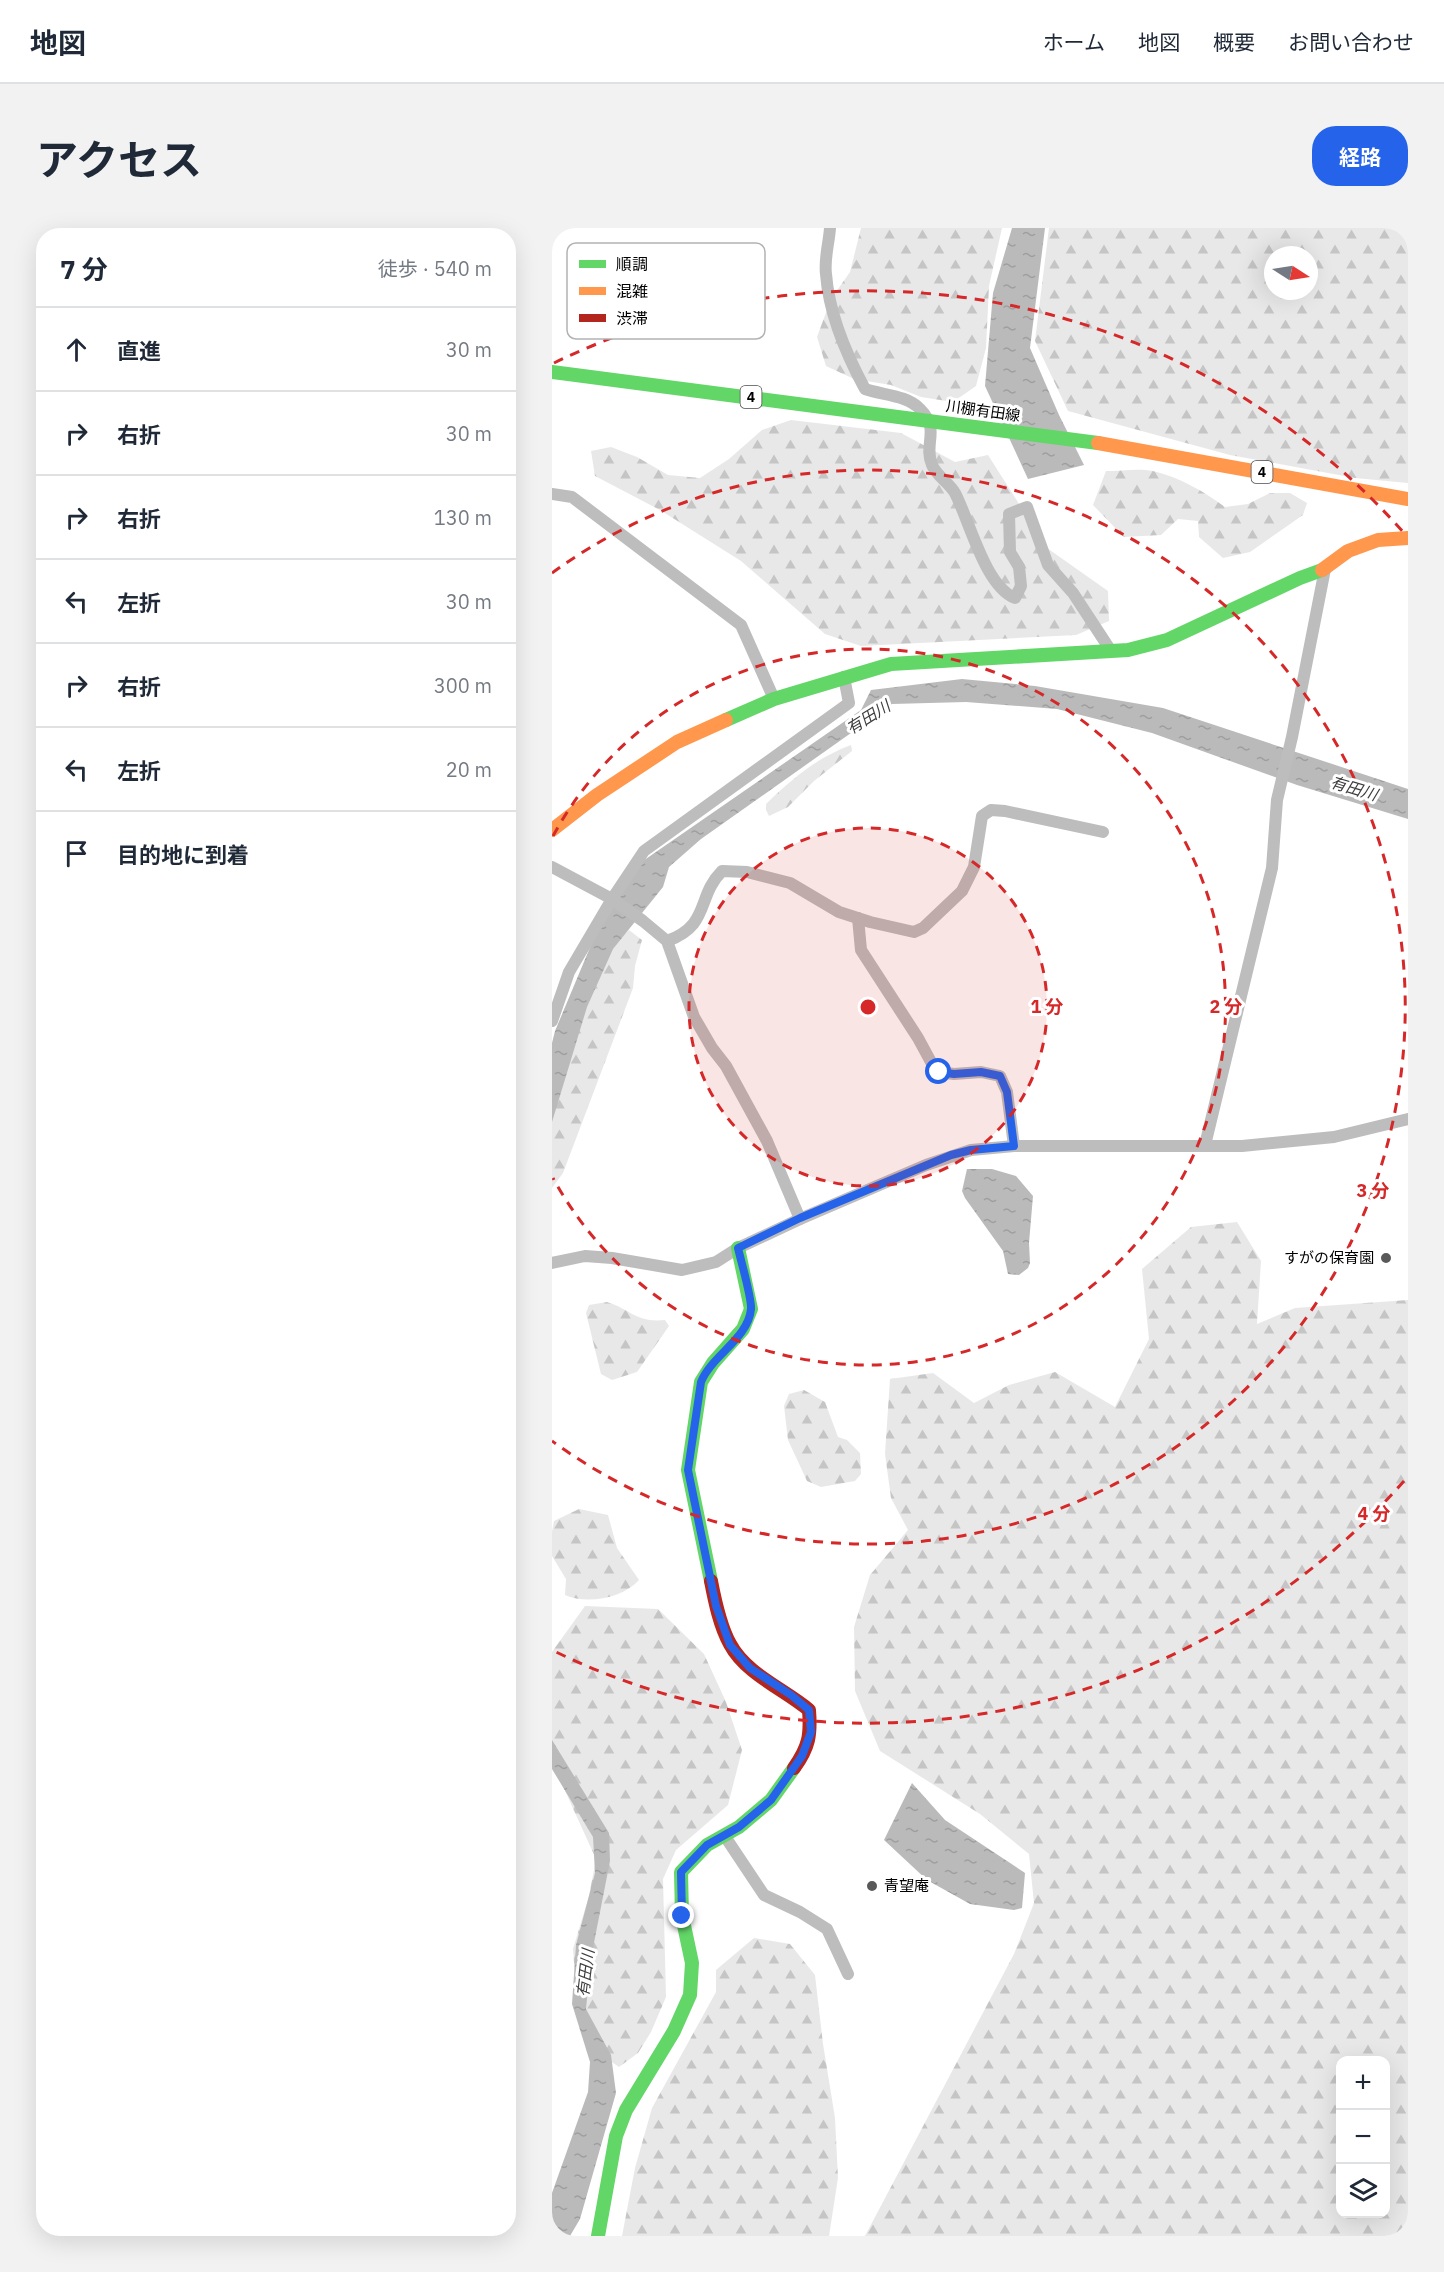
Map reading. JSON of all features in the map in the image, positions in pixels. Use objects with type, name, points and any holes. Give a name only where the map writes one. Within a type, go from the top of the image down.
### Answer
[{"type":"street","points":[[830,228],[826,274],[834,313],[849,359],[865,389],[895,396],[918,406],[931,420],[932,465],[954,491],[992,579],[1005,594],[1016,598],[1021,586],[1019,567],[1010,552],[1009,514],[1027,507],[1048,565],[1073,593],[1111,651]]},
{"type":"street","name":"川棚有田線","points":[[552,372],[1115,446],[1408,499]]},
{"type":"street","points":[[552,494],[572,497],[741,625],[774,699]]},
{"type":"street","points":[[552,830],[559,816],[677,741],[774,699],[891,664],[1128,650],[1167,640],[1300,578],[1325,569],[1348,551],[1378,540],[1408,538]]},
{"type":"street","points":[[1205,1145],[1272,868],[1277,800],[1292,737],[1325,569]]},
{"type":"street","points":[[552,1021],[569,972],[612,899],[644,851],[849,703],[844,677]]},
{"type":"street","points":[[667,941],[694,926],[714,879],[722,871],[747,872],[790,883],[839,912],[914,932],[923,928],[962,891],[974,867],[982,816],[991,810],[1103,832]]},
{"type":"street","points":[[552,867],[612,899],[644,921],[667,941],[694,1017],[712,1048],[726,1066],[767,1141],[800,1218]]},
{"type":"street","points":[[858,918],[861,950],[918,1038],[930,1062],[939,1072],[954,1074],[981,1072],[1000,1076],[1007,1092],[1014,1146]]},
{"type":"street","points":[[552,1263],[585,1256],[612,1258],[682,1270],[716,1262],[738,1248],[800,1218],[951,1155],[971,1150],[1014,1146],[1242,1146],[1335,1137],[1408,1119]]},
{"type":"street","points":[[598,2236],[619,2128],[626,2110],[674,2031],[690,1995],[692,1962],[682,1916],[681,1872],[707,1845],[739,1827],[771,1800],[802,1756],[811,1732],[809,1710],[750,1668],[730,1645],[716,1606],[688,1470],[701,1382],[705,1372],[742,1331],[751,1308],[738,1248]]},
{"type":"street","points":[[724,1836],[764,1895],[800,1912],[827,1929],[848,1974]]},
{"type":"green space","points":[[861,228],[1002,228],[989,286],[986,348],[976,386],[953,402],[921,397],[891,385],[854,379],[826,366],[817,337],[831,299],[850,272]]},
{"type":"green space","points":[[1049,228],[1408,228],[1408,483],[1355,478],[1230,455],[1068,411],[1035,341]]},
{"type":"green space","points":[[791,420],[901,433],[955,462],[988,455],[1047,548],[1108,591],[1109,621],[1076,635],[861,646],[825,634],[741,561],[660,510],[595,476],[591,451],[611,447],[637,457],[668,475],[700,478],[729,459],[762,430]]},
{"type":"green space","points":[[1142,470],[1163,474],[1191,486],[1225,507],[1248,504],[1270,493],[1290,493],[1307,503],[1303,515],[1250,552],[1223,558],[1199,537],[1198,521],[1178,519],[1161,535],[1124,537],[1093,505],[1106,471]]},
{"type":"green space","points":[[851,745],[852,751],[814,781],[788,807],[769,816],[766,804],[785,786],[827,756]]},
{"type":"green space","points":[[629,930],[642,940],[635,966],[633,988],[563,1173],[552,1188],[552,1108],[573,1028],[608,950]]},
{"type":"green space","points":[[1237,1222],[1261,1261],[1257,1324],[1295,1308],[1408,1300],[1408,2236],[865,2236],[1014,1954],[1034,1903],[1029,1854],[980,1814],[880,1751],[855,1691],[854,1627],[870,1575],[908,1530],[891,1498],[885,1454],[890,1379],[933,1373],[974,1403],[1009,1385],[1055,1372],[1115,1407],[1149,1339],[1142,1269],[1191,1227]]},
{"type":"green space","points":[[607,1302],[640,1318],[665,1320],[669,1326],[637,1372],[612,1380],[601,1374],[586,1313],[589,1305]]},
{"type":"green space","points":[[804,1390],[825,1402],[838,1437],[847,1440],[860,1453],[861,1474],[855,1481],[821,1487],[807,1481],[788,1440],[784,1406],[789,1394]]},
{"type":"green space","points":[[579,1509],[608,1515],[617,1548],[639,1580],[624,1591],[594,1599],[565,1595],[566,1579],[552,1556],[552,1532],[554,1521]]},
{"type":"green space","points":[[585,1606],[658,1609],[704,1654],[726,1702],[742,1750],[728,1805],[676,1850],[663,1879],[666,1997],[651,2032],[638,2053],[619,2067],[600,2054],[575,1976],[573,1949],[589,1896],[596,1859],[552,1762],[552,1652]]},
{"type":"green space","points":[[754,1938],[790,1944],[815,1975],[835,2118],[838,2178],[829,2236],[622,2236],[635,2168],[652,2108],[716,1992],[716,1970]]},
{"type":"water","points":[[1012,228],[1045,228],[1030,348],[1084,465],[1028,479],[985,386],[993,293]]},
{"type":"water","name":"有田川","points":[[962,679],[1035,686],[1163,708],[1408,789],[1408,819],[1297,785],[1152,733],[1057,709],[966,702],[892,704],[701,839],[669,867],[663,887],[613,949],[587,1007],[552,1122],[552,1043],[555,1031],[599,926],[640,863],[861,710],[871,690]]},
{"type":"water","points":[[967,1169],[992,1169],[1016,1176],[1033,1196],[1029,1243],[1030,1263],[1028,1268],[1019,1275],[1008,1274],[1003,1251],[965,1198],[962,1191]]},
{"type":"water","name":"有田川","points":[[552,1740],[609,1833],[610,1861],[591,1958],[586,2009],[611,2055],[616,2093],[580,2219],[570,2236],[552,2236],[552,2193],[588,2092],[590,2062],[572,2004],[576,1945],[595,1873],[593,1837],[552,1769]]},
{"type":"water","points":[[912,1783],[945,1820],[1025,1873],[1022,1908],[1014,1910],[970,1904],[927,1880],[884,1840]]},
{"type":"traffic: fast","points":[[552,372],[1098,443]]},
{"type":"traffic: fast","points":[[726,720],[774,699],[891,664],[1128,650],[1167,640],[1322,570]]},
{"type":"traffic: fast","points":[[711,1581],[688,1470],[701,1382],[713,1363],[743,1329],[751,1309],[738,1248]]},
{"type":"traffic: fast","points":[[598,2236],[616,2136],[626,2110],[674,2031],[690,1995],[692,1963],[682,1916],[681,1872],[707,1845],[739,1827],[771,1800],[794,1768]]},
{"type":"traffic: slow","points":[[1098,443],[1408,499]]},
{"type":"traffic: slow","points":[[1322,570],[1348,551],[1378,540],[1408,538]]},
{"type":"traffic: slow","points":[[552,830],[597,795],[677,742],[726,720]]},
{"type":"traffic: jam","points":[[711,1581],[723,1630],[737,1655],[755,1673],[809,1710],[808,1740],[794,1768]]},
{"type":"place","name":"すがの保育園","points":[[1386,1258]]},
{"type":"place","name":"青望庵","points":[[872,1886]]},
{"type":"route","points":[[682,1916],[681,1872],[707,1845],[739,1827],[771,1800],[802,1756],[811,1732],[809,1710],[750,1668],[730,1645],[716,1606],[688,1470],[701,1382],[705,1372],[742,1331],[751,1308],[738,1248],[800,1218],[951,1155],[971,1150],[1014,1146],[1007,1092],[1000,1076],[981,1072],[954,1074],[939,1072]]}]
